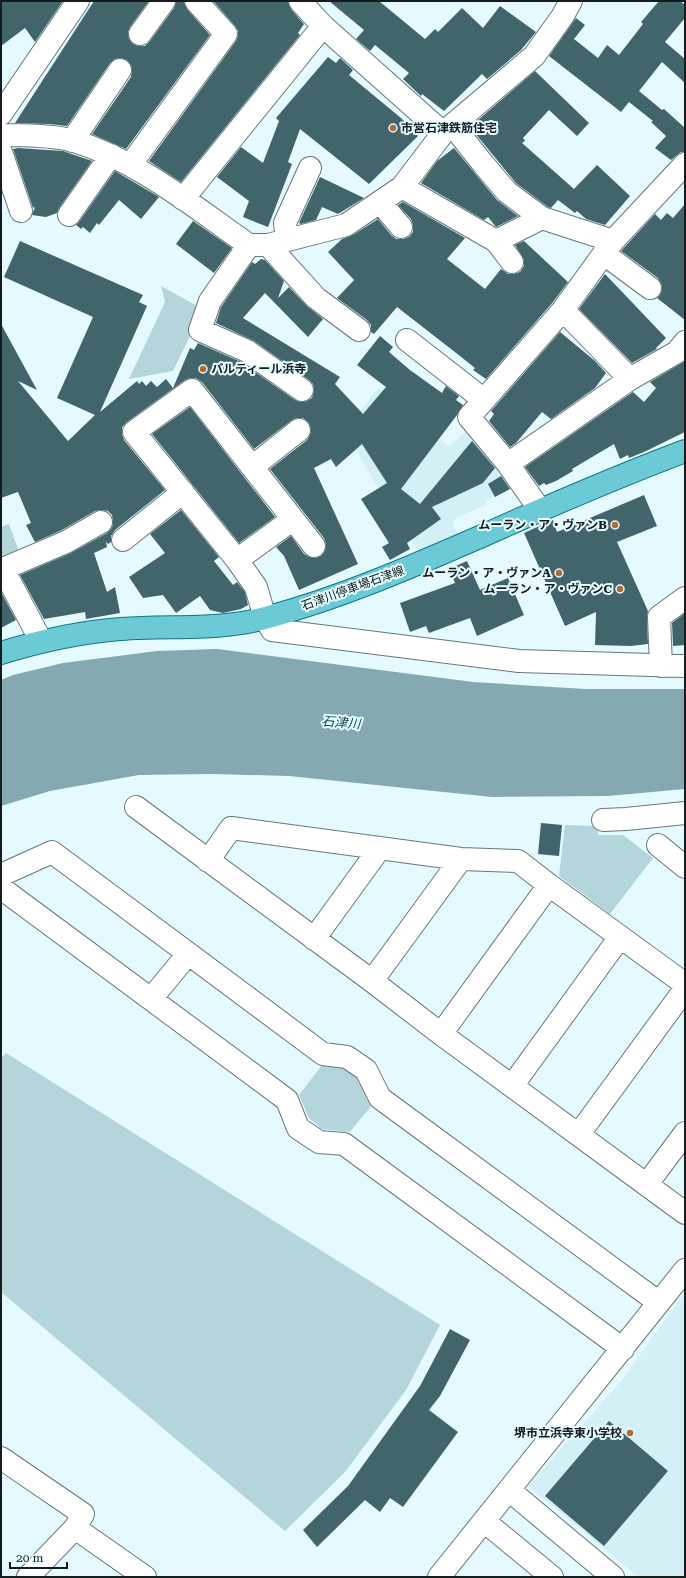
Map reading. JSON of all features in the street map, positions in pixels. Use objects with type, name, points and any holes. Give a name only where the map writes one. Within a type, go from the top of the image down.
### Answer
[{"type":"main road","name":"石津川停車場石津線","points":[[1,653],[41,641],[121,629],[237,624],[265,618],[333,597],[390,576],[639,468],[685,451]]},
{"type":"street","points":[[1,114],[78,1]]},
{"type":"street","points":[[140,34],[164,1]]},
{"type":"street","points":[[131,164],[226,34],[196,1]]},
{"type":"street","points":[[300,1],[323,26],[448,129],[507,192],[542,218],[608,247],[650,288]]},
{"type":"street","points":[[268,243],[346,226],[402,187],[448,129],[534,56],[562,17],[570,1]]},
{"type":"street","points":[[183,199],[323,26]]},
{"type":"street","points":[[72,141],[120,70]]},
{"type":"street","points":[[1,135],[32,136],[72,141],[131,164],[183,199],[268,243],[316,298],[359,330]]},
{"type":"street","points":[[1,152],[21,211]]},
{"type":"street","points":[[69,215],[111,155]]},
{"type":"street","points":[[540,510],[508,464],[469,417],[563,310],[608,247],[685,164]]},
{"type":"street","points":[[302,390],[248,352],[200,330],[210,301],[285,224],[310,168]]},
{"type":"street","points":[[402,187],[496,241],[512,262]]},
{"type":"street","points":[[380,202],[401,227]]},
{"type":"street","points":[[496,241],[542,218]]},
{"type":"street","points":[[563,310],[630,379]]},
{"type":"street","points":[[407,340],[484,400]]},
{"type":"street","points":[[508,464],[630,379],[678,352],[685,342]]},
{"type":"street","points":[[314,546],[192,390],[134,432],[237,560],[256,587],[265,618],[272,630],[519,662],[685,666]]},
{"type":"street","points":[[252,467],[300,430]]},
{"type":"street","points":[[123,540],[183,492]]},
{"type":"street","points":[[237,560],[293,519]]},
{"type":"street","points":[[41,641],[3,569],[66,542],[101,522]]},
{"type":"street","points":[[661,666],[659,617],[685,598]]},
{"type":"street","points":[[136,807],[372,981],[440,1034],[648,1184],[685,1213]]},
{"type":"street","points":[[603,820],[626,820],[685,813]]},
{"type":"street","points":[[208,861],[231,828],[461,859],[518,861],[685,984]]},
{"type":"street","points":[[658,845],[685,867]]},
{"type":"street","points":[[314,939],[380,848]]},
{"type":"street","points":[[1,874],[52,852],[322,1054],[347,1057],[366,1070],[380,1098],[658,1302]]},
{"type":"street","points":[[372,981],[461,859]]},
{"type":"street","points":[[440,1034],[549,885]]},
{"type":"street","points":[[1,888],[287,1100],[298,1128],[319,1142],[344,1144],[623,1349]]},
{"type":"street","points":[[512,1086],[620,937]]},
{"type":"street","points":[[151,999],[188,954]]},
{"type":"street","points":[[579,1134],[685,989]]},
{"type":"street","points":[[648,1184],[685,1133]]},
{"type":"street","points":[[439,1577],[685,1270]]},
{"type":"street","points":[[1,1458],[83,1514],[75,1528],[28,1577]]},
{"type":"street","points":[[509,1490],[613,1577]]},
{"type":"street","points":[[484,1521],[552,1577]]},
{"type":"street","points":[[75,1528],[145,1577]]},
{"type":"shaded area","points":[[161,286],[201,308],[196,324],[173,371],[129,379],[165,302]]},
{"type":"shaded area","points":[[379,387],[449,446],[469,429],[514,488],[486,501],[487,504],[455,519],[453,524],[458,535],[419,552],[362,462],[354,440],[360,411]]},
{"type":"shaded area","points":[[9,524],[18,549],[16,556],[1,561],[1,527]]},
{"type":"shaded area","points":[[565,825],[597,826],[598,835],[623,835],[653,858],[610,914],[559,876]]},
{"type":"shaded area","points":[[6,1053],[440,1325],[406,1390],[345,1472],[285,1531],[1,1292],[1,1058]]},
{"type":"shaded area","points":[[322,1065],[346,1068],[361,1079],[372,1105],[350,1132],[322,1129],[309,1118],[299,1095]]},
{"type":"shaded area","name":"堺市立浜寺東小学校","points":[[685,1292],[685,1577],[638,1577],[528,1486],[621,1381]]},
{"type":"water","name":"石津川","points":[[217,649],[473,682],[585,689],[685,689],[685,789],[608,796],[492,797],[289,776],[212,774],[139,775],[50,791],[1,806],[1,680],[13,675],[63,663],[157,651]]},
{"type":"building","points":[[1,1],[63,1],[35,42],[25,28],[1,46]]},
{"type":"building","points":[[94,1],[149,1],[128,32],[129,39],[133,44],[138,46],[145,46],[150,41],[174,8],[176,1],[184,1],[187,9],[210,35],[126,149],[92,134],[131,77],[131,65],[127,60],[121,58],[115,59],[110,63],[67,126],[15,123]]},
{"type":"building","points":[[213,1],[288,1],[291,9],[304,24],[298,33],[300,35],[181,182],[149,161],[236,41],[238,36],[238,31],[235,26]]},
{"type":"building","points":[[329,1],[379,1],[425,39],[435,29],[438,32],[462,8],[483,28],[500,6],[536,32],[521,50],[487,79],[482,74],[444,111],[422,94],[421,96],[403,79],[409,73],[375,45],[370,51],[356,39],[364,30]]},
{"type":"building","points":[[659,1],[680,1],[685,5],[685,18],[665,42],[685,59],[685,83],[662,62],[639,91],[662,110],[664,109],[685,128],[685,152],[681,152],[671,160],[655,148],[666,136],[651,122],[653,121],[629,102],[621,112],[549,56],[576,18],[585,25],[574,39],[598,58],[607,45],[619,55],[643,24],[641,22]]},
{"type":"building","points":[[328,57],[336,63],[340,58],[353,70],[349,75],[401,118],[418,136],[369,184],[300,129],[288,162],[292,164],[268,227],[243,217],[249,201],[217,177],[241,147],[263,163],[279,121],[276,118]]},
{"type":"building","points":[[535,71],[589,123],[577,136],[549,110],[523,138],[525,141],[522,143],[574,189],[597,165],[630,196],[605,225],[586,219],[577,211],[575,213],[558,200],[551,208],[548,207],[516,183],[470,127]]},
{"type":"building","points":[[454,148],[497,200],[518,216],[496,227],[488,217],[484,220],[421,183],[437,161]]},
{"type":"building","points":[[13,149],[63,151],[92,161],[57,213],[46,217],[32,215],[35,207],[33,208]]},
{"type":"building","points":[[115,171],[159,197],[141,219],[119,200],[99,225],[97,223],[90,233],[83,227],[81,229],[76,225]]},
{"type":"building","points":[[320,177],[364,198],[338,214],[322,207],[316,220],[301,224],[299,223]]},
{"type":"building","points":[[403,202],[465,238],[447,259],[485,289],[501,269],[508,274],[520,272],[524,266],[524,260],[515,245],[524,241],[568,282],[553,302],[486,379],[473,370],[475,368],[397,307],[374,334],[371,332],[371,325],[367,320],[337,298],[354,280],[328,252],[342,239],[353,235],[378,219],[396,239],[409,237],[413,232],[413,225],[411,219],[398,205]]},
{"type":"building","points":[[685,204],[685,320],[657,298],[662,289],[658,278],[621,251],[655,214],[661,220],[667,213],[673,218]]},
{"type":"building","points":[[193,221],[232,248],[214,273],[176,244]]},
{"type":"building","points":[[20,241],[143,295],[139,302],[147,306],[100,412],[137,381],[139,384],[142,381],[146,386],[151,381],[157,387],[166,379],[173,388],[190,348],[194,350],[198,343],[241,362],[295,400],[300,402],[307,401],[312,398],[314,391],[313,384],[309,380],[254,341],[216,323],[221,307],[252,262],[255,264],[261,259],[265,260],[284,281],[278,298],[289,287],[307,306],[323,319],[308,337],[265,293],[243,318],[340,377],[335,384],[363,414],[386,387],[357,365],[380,336],[393,347],[389,352],[410,370],[442,393],[446,386],[459,396],[456,400],[463,405],[457,415],[401,489],[420,504],[472,441],[495,468],[483,483],[432,507],[441,519],[407,543],[410,549],[390,560],[382,547],[389,543],[361,499],[387,483],[362,444],[336,467],[331,459],[314,468],[358,564],[299,590],[284,556],[276,547],[291,536],[304,554],[315,558],[321,556],[325,551],[326,544],[324,538],[270,469],[307,440],[311,429],[309,423],[303,418],[292,420],[254,449],[202,382],[196,378],[190,378],[185,380],[122,427],[124,440],[165,490],[115,530],[111,536],[111,542],[108,544],[106,541],[107,547],[94,553],[107,592],[115,587],[120,613],[86,619],[85,612],[44,619],[20,575],[71,553],[107,533],[112,528],[113,522],[112,515],[108,511],[95,511],[60,531],[35,542],[26,525],[31,523],[18,492],[1,498],[1,324],[37,390],[18,381],[68,441],[95,415],[57,398],[93,317],[4,277]]},
{"type":"building","points":[[605,274],[666,338],[656,348],[657,349],[632,363],[579,309]]},
{"type":"building","points":[[560,332],[595,361],[606,373],[595,388],[551,419],[542,412],[516,443],[510,447],[489,421],[494,414],[491,411]]},
{"type":"building","points":[[685,361],[685,432],[629,458],[628,455],[620,459],[614,444],[572,469],[573,471],[556,481],[546,485],[544,483],[539,486],[525,467],[633,392],[644,402],[656,388],[650,382]]},
{"type":"building","points":[[190,407],[275,517],[239,543],[152,434]]},
{"type":"building","points":[[501,476],[510,489],[495,497],[488,484]]},
{"type":"building","points":[[644,495],[657,526],[617,542],[648,611],[648,644],[631,646],[595,645],[596,612],[565,626],[524,533],[553,520],[557,532]]},
{"type":"building","points":[[181,510],[219,557],[214,561],[233,585],[237,582],[245,592],[248,605],[241,609],[223,613],[210,610],[200,596],[176,613],[163,595],[143,598],[129,577],[165,553],[150,534]]},
{"type":"building","points":[[467,561],[480,590],[508,578],[524,615],[477,636],[470,618],[429,633],[426,626],[410,632],[400,603],[455,583],[449,569]]},
{"type":"building","points":[[1,592],[16,620],[1,628]]},
{"type":"building","points":[[685,613],[685,645],[673,646],[672,623]]},
{"type":"building","points":[[541,823],[562,825],[559,856],[538,854]]},
{"type":"building","points":[[450,1329],[470,1340],[440,1396],[429,1410],[458,1432],[403,1507],[390,1498],[380,1512],[365,1500],[317,1547],[303,1530],[348,1486],[420,1386]]},
{"type":"building","points":[[609,1421],[668,1471],[604,1546],[545,1496]]},
{"type":"place","name":"市営石津鉄筋住宅","points":[[393,128]]},
{"type":"place","name":"パルティール浜寺","points":[[203,369]]},
{"type":"place","name":"ムーラン・ア・ヴァンB","points":[[615,525]]},
{"type":"place","name":"ムーラン・ア・ヴァンA","points":[[559,573]]},
{"type":"place","name":"ムーラン・ア・ヴァンC","points":[[620,589]]},
{"type":"place","name":"堺市立浜寺東小学校","points":[[630,1433]]}]
